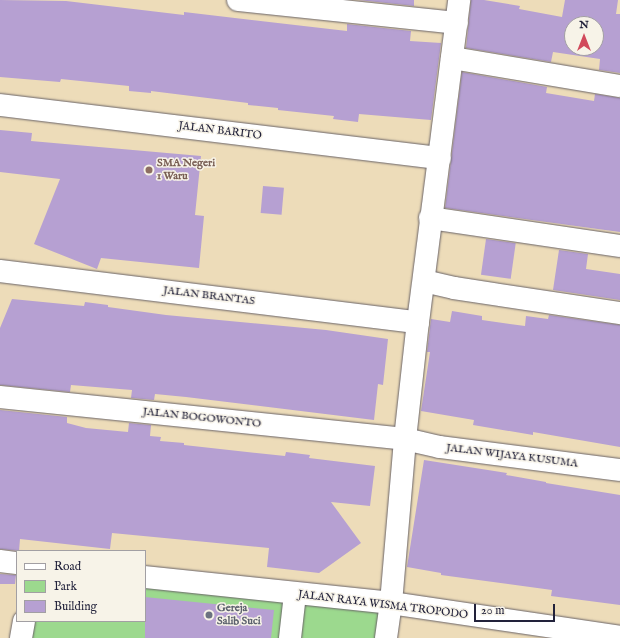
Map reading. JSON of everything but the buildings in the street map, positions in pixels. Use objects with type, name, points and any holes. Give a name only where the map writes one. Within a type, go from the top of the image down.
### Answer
[{"type":"street","points":[[238,0],[457,23]]},
{"type":"street","points":[[386,638],[391,603],[405,439],[418,322],[424,281],[430,218],[440,158],[459,0]]},
{"type":"street","points":[[452,58],[620,86]]},
{"type":"street","name":"JALAN BARITO","points":[[0,105],[440,158]]},
{"type":"street","points":[[430,218],[620,246]]},
{"type":"street","name":"JALAN BRANTAS","points":[[0,271],[418,322]]},
{"type":"street","points":[[424,281],[454,288],[620,313]]},
{"type":"street","name":"JALAN BOGOWONTO","points":[[0,397],[405,439]]},
{"type":"street","name":"JALAN WIJAYA KUSUMA","points":[[405,439],[440,447],[620,470]]},
{"type":"street","points":[[0,561],[16,563]]},
{"type":"street","name":"JALAN RAYA WISMA TROPODO","points":[[146,577],[391,603],[620,637]]},
{"type":"street","points":[[290,638],[295,594]]},
{"type":"street","points":[[21,638],[24,622]]},
{"type":"green space","points":[[146,577],[391,603],[386,638],[21,638],[24,622],[146,622]]},
{"type":"place","name":"SMA Negeri 1 Waru","points":[[149,170]]},
{"type":"place","name":"Gereja Salib Suci","points":[[209,615]]}]
